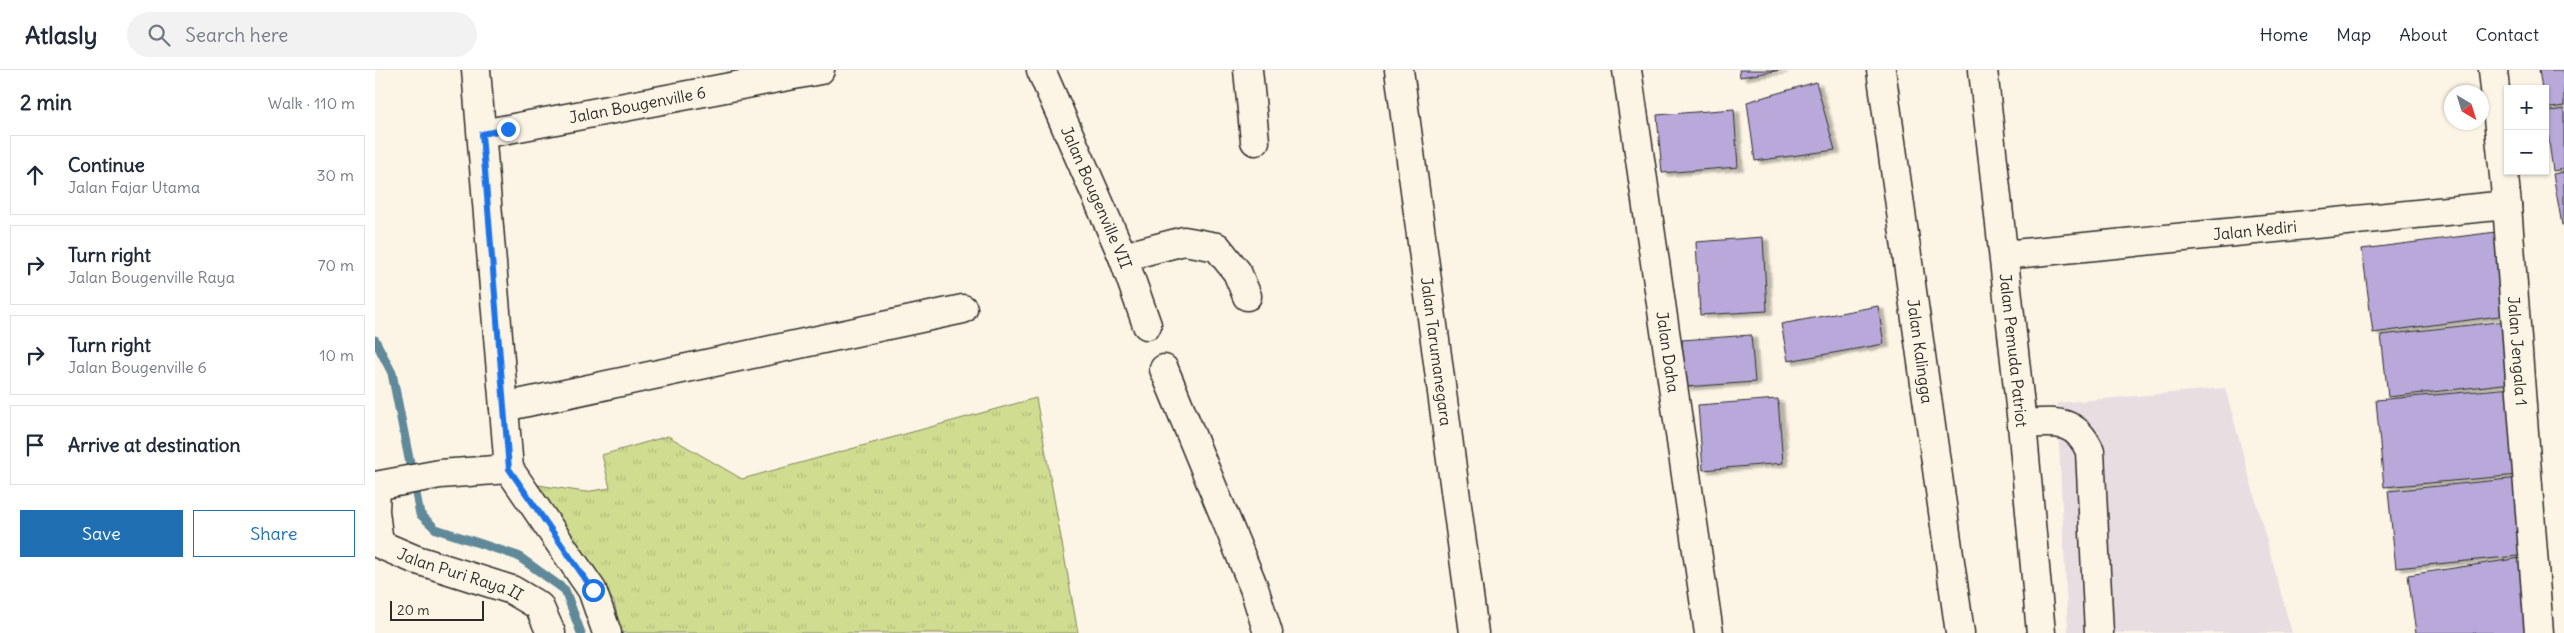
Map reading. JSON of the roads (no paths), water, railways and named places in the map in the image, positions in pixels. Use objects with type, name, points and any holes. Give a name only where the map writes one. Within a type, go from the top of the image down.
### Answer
[{"type":"street","points":[[476,70],[509,469],[593,590],[607,633]]},
{"type":"street","name":"Jalan Bougenville 6","points":[[482,134],[820,70]]},
{"type":"street","name":"Jalan Bougenville VII","points":[[1041,70],[1123,257],[1147,325]]},
{"type":"street","points":[[1248,70],[1255,141]]},
{"type":"street","name":"Jalan Tarumanegara","points":[[1399,70],[1474,633]]},
{"type":"street","name":"Jalan Daha","points":[[1627,70],[1709,633]]},
{"type":"street","name":"Jalan Kalingga","points":[[1881,70],[1960,633]]},
{"type":"street","name":"Jalan Pemuda Patriot","points":[[1983,70],[2022,424],[2041,633]]},
{"type":"street","name":"Jalan Jengala 1","points":[[2493,70],[2507,204],[2539,633]]},
{"type":"street","name":"Jalan Kediri","points":[[2004,255],[2507,204]]},
{"type":"street","points":[[1123,257],[1184,241],[1217,247],[1237,272],[1247,296]]},
{"type":"street","points":[[504,407],[963,309]]},
{"type":"street","points":[[1164,369],[1253,588],[1268,633]]},
{"type":"street","points":[[2022,424],[2047,422],[2070,426],[2083,435],[2091,451],[2099,633]]},
{"type":"street","points":[[381,484],[441,474],[509,469]]},
{"type":"street","name":"Jalan Puri Raya II","points":[[381,484],[375,511],[377,546],[512,590],[539,606],[551,633]]},
{"type":"waterway","points":[[375,340],[392,373],[420,514],[436,529],[518,556],[565,590],[581,633]]}]
